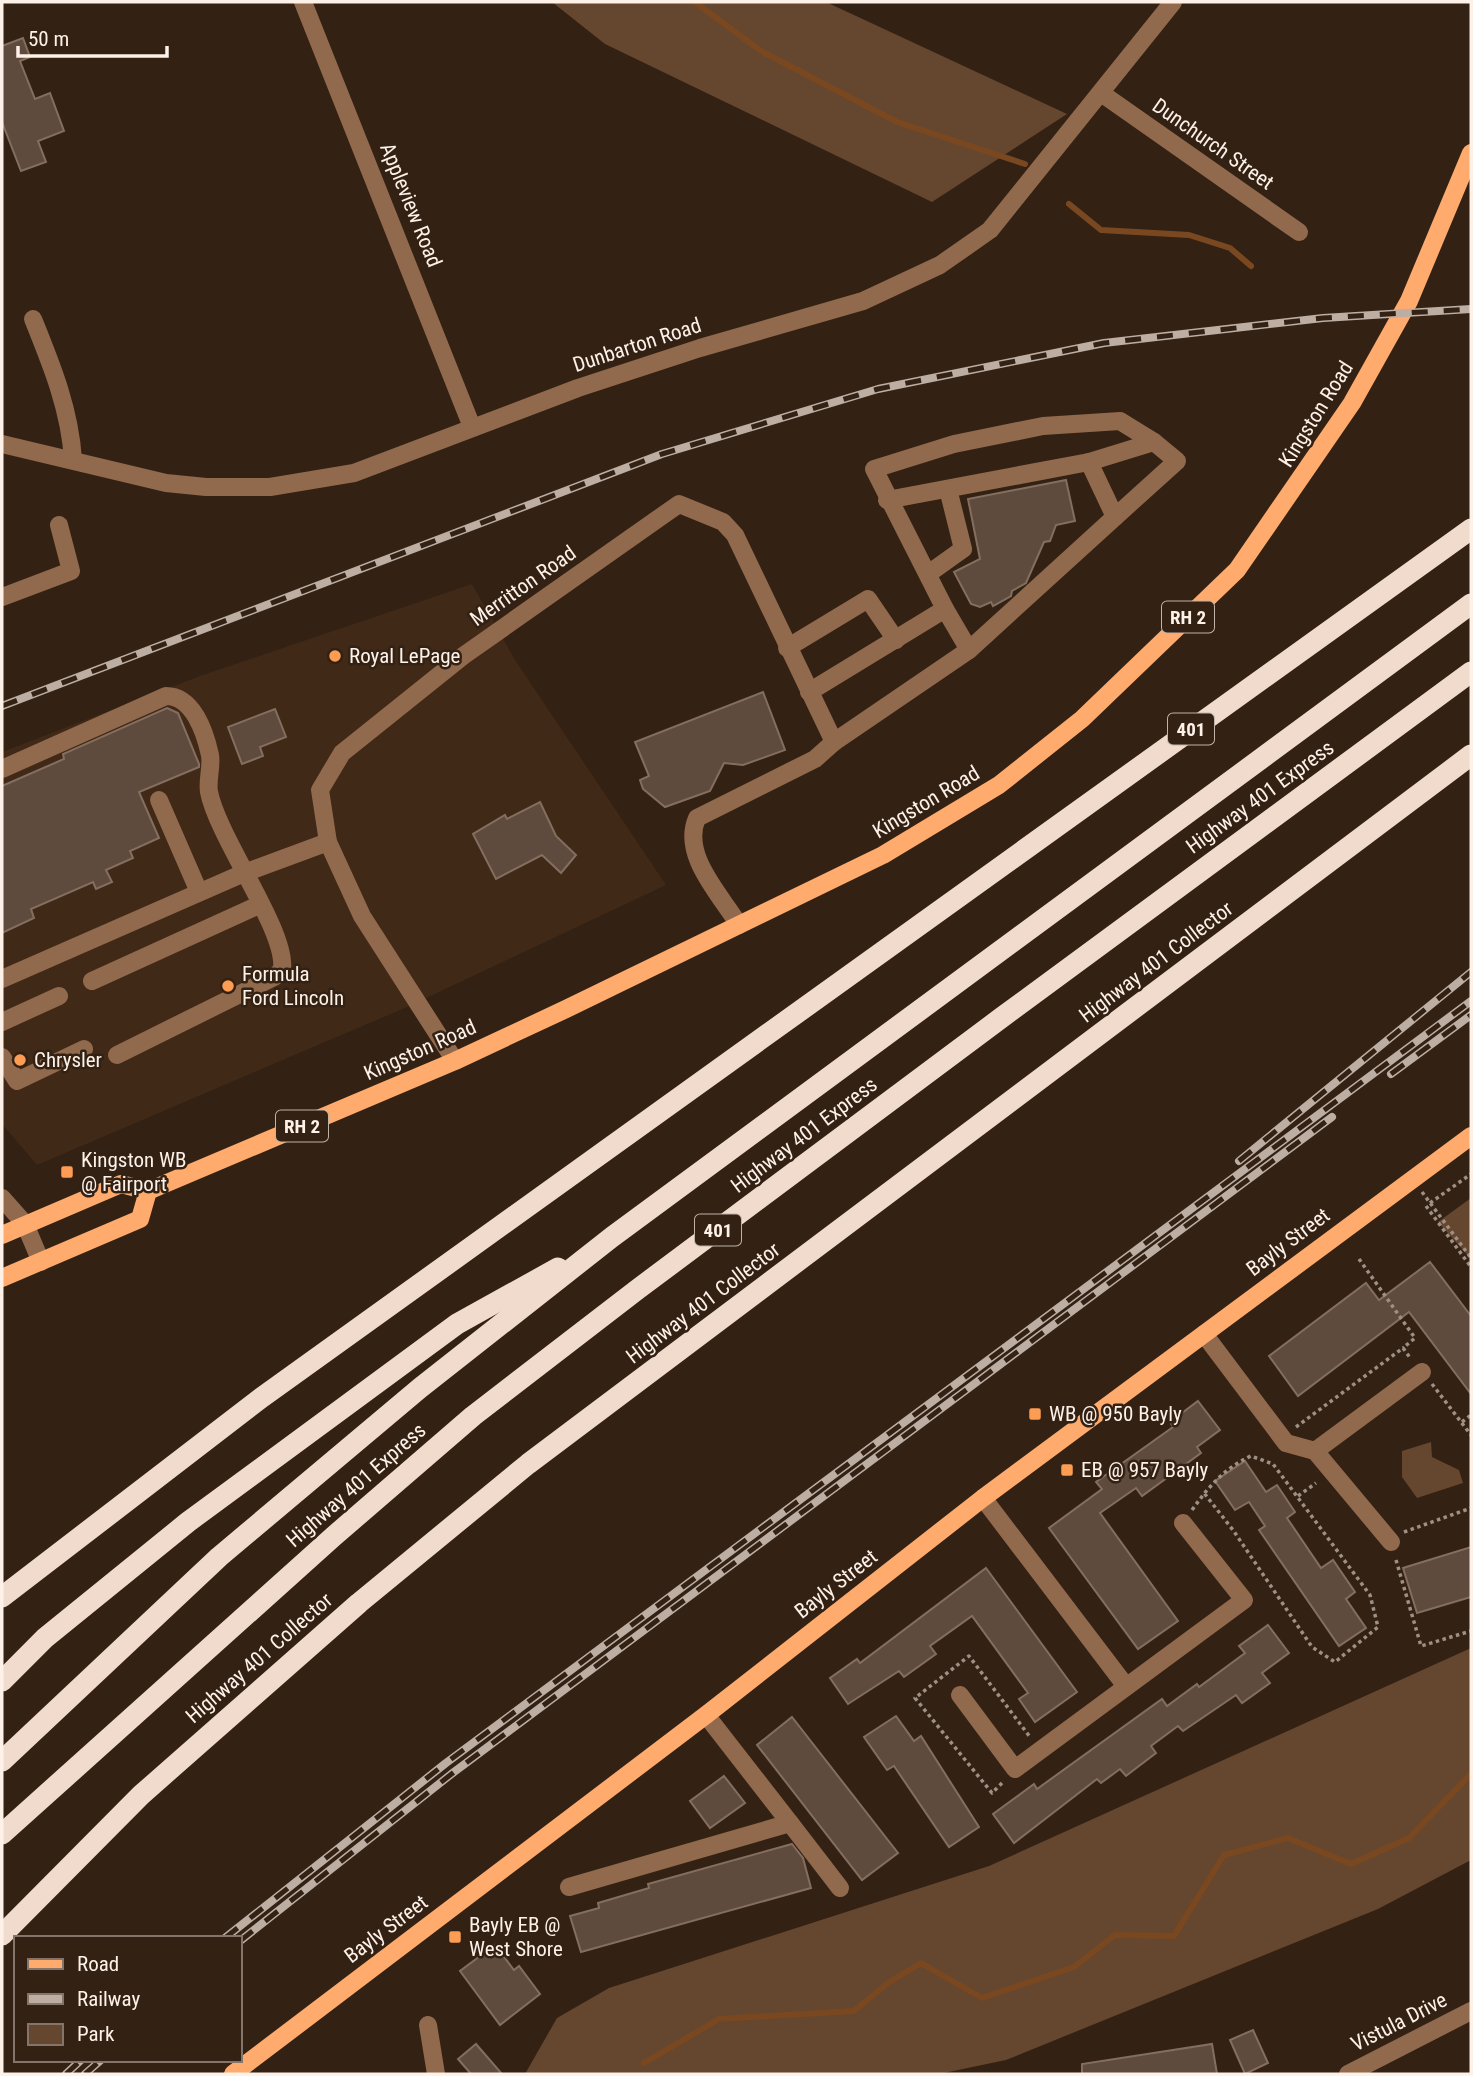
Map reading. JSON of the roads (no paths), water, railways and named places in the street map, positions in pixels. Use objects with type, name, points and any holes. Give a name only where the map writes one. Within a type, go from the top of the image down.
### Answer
[{"type":"highway","name":"401","points":[[2,1597],[261,1398],[1471,529]]},
{"type":"highway","name":"Highway 401 Express","points":[[2,1761],[219,1558],[420,1388],[612,1237],[1471,604]]},
{"type":"highway","name":"Highway 401 Express","points":[[2,1834],[334,1536],[473,1416],[891,1100],[1471,672]]},
{"type":"highway","name":"Highway 401 Collector","points":[[2,1935],[141,1795],[359,1603],[528,1464],[1471,755]]},
{"type":"highway","points":[[2,1681],[45,1638],[188,1522],[403,1363],[457,1324],[612,1237]]},
{"type":"main road","name":"Kingston Road","points":[[148,1191],[456,1061],[883,856],[999,785],[1082,719],[1237,570],[1352,404],[1409,301],[1471,153]]},
{"type":"main road","name":"Bayly Street","points":[[233,2074],[253,2068],[983,1498],[1412,1178],[1469,1140]]},
{"type":"main road","points":[[2,1235],[121,1184],[148,1191],[140,1219],[2,1278]]},
{"type":"street","name":"Appleview Road","points":[[303,2],[472,427]]},
{"type":"street","name":"Dunbarton Road","points":[[2,444],[166,483],[270,487],[354,473],[472,427],[700,348],[863,301],[940,265],[990,230],[1173,2]]},
{"type":"street","name":"Dunchurch Street","points":[[1101,93],[1299,232]]},
{"type":"street","points":[[33,319],[60,385],[71,433],[73,460]]},
{"type":"street","points":[[739,925],[693,853],[691,832],[697,818],[815,759],[834,742],[969,650],[1177,461],[1154,442],[1120,421],[1043,426],[954,443],[874,469],[887,500],[969,650]]},
{"type":"street","points":[[887,500],[1089,462],[1154,442]]},
{"type":"street","points":[[1089,462],[1115,517]]},
{"type":"street","points":[[928,573],[963,549],[948,489]]},
{"type":"street","name":"Merritton Road","points":[[456,1061],[362,916],[328,842],[320,790],[342,752],[463,656],[679,504],[723,522],[735,535],[787,648]]},
{"type":"street","points":[[2,597],[71,570],[59,524]]},
{"type":"street","points":[[834,742],[787,648],[868,599],[896,640]]},
{"type":"street","points":[[809,692],[945,609]]},
{"type":"street","points":[[2,769],[166,696],[176,696],[191,707],[210,754],[209,791],[284,958],[282,969],[276,976],[117,1055]]},
{"type":"street","points":[[159,800],[199,892]]},
{"type":"street","points":[[2,979],[244,873],[328,842]]},
{"type":"street","points":[[92,981],[259,905]]},
{"type":"street","points":[[2,1023],[59,996]]},
{"type":"street","points":[[2,1057],[17,1081],[84,1049]]},
{"type":"street","points":[[2,1198],[24,1224],[41,1262]]},
{"type":"street","points":[[1203,1334],[1286,1443],[1315,1451],[1391,1542]]},
{"type":"street","points":[[1315,1451],[1422,1373]]},
{"type":"street","points":[[983,1498],[1125,1685]]},
{"type":"street","points":[[960,1695],[1015,1769],[1125,1685],[1244,1600],[1183,1523]]},
{"type":"street","points":[[706,1714],[840,1888]]},
{"type":"street","points":[[569,1887],[790,1823]]},
{"type":"street","name":"Vistula Drive","points":[[1349,2074],[1471,2011]]},
{"type":"street","points":[[428,2025],[436,2074]]},
{"type":"waterway","points":[[695,2],[761,51],[897,122],[1025,164]]},
{"type":"waterway","points":[[1069,204],[1101,230],[1189,235],[1230,248],[1251,266]]},
{"type":"waterway","points":[[644,2063],[719,2019],[854,2011],[888,1983],[921,1963],[982,1998],[1074,1967],[1115,1935],[1174,1936],[1224,1855],[1288,1838],[1351,1864],[1409,1838],[1471,1774]]},
{"type":"railway","points":[[2,706],[662,454],[878,389],[1104,343],[1323,318],[1471,309]]},
{"type":"railway","points":[[1239,1161],[1471,972]]},
{"type":"railway","points":[[228,1936],[446,1763],[1471,1001]]},
{"type":"railway","points":[[1391,1074],[1471,1015]]},
{"type":"railway","points":[[242,1939],[454,1772],[1332,1117]]},
{"type":"railway","points":[[66,2074],[79,2062]]},
{"type":"railway","points":[[85,2074],[99,2062]]},
{"type":"place","name":"Royal LePage","points":[[335,656]]},
{"type":"place","name":"Formula Ford Lincoln","points":[[228,986]]},
{"type":"place","name":"Chrysler","points":[[20,1060]]},
{"type":"place","name":"Kingston WB @ Fairport","points":[[67,1172]]},
{"type":"place","name":"WB @ 950 Bayly","points":[[1035,1414]]},
{"type":"place","name":"EB @ 957 Bayly","points":[[1067,1470]]},
{"type":"place","name":"Bayly EB @ West Shore","points":[[455,1937]]}]
